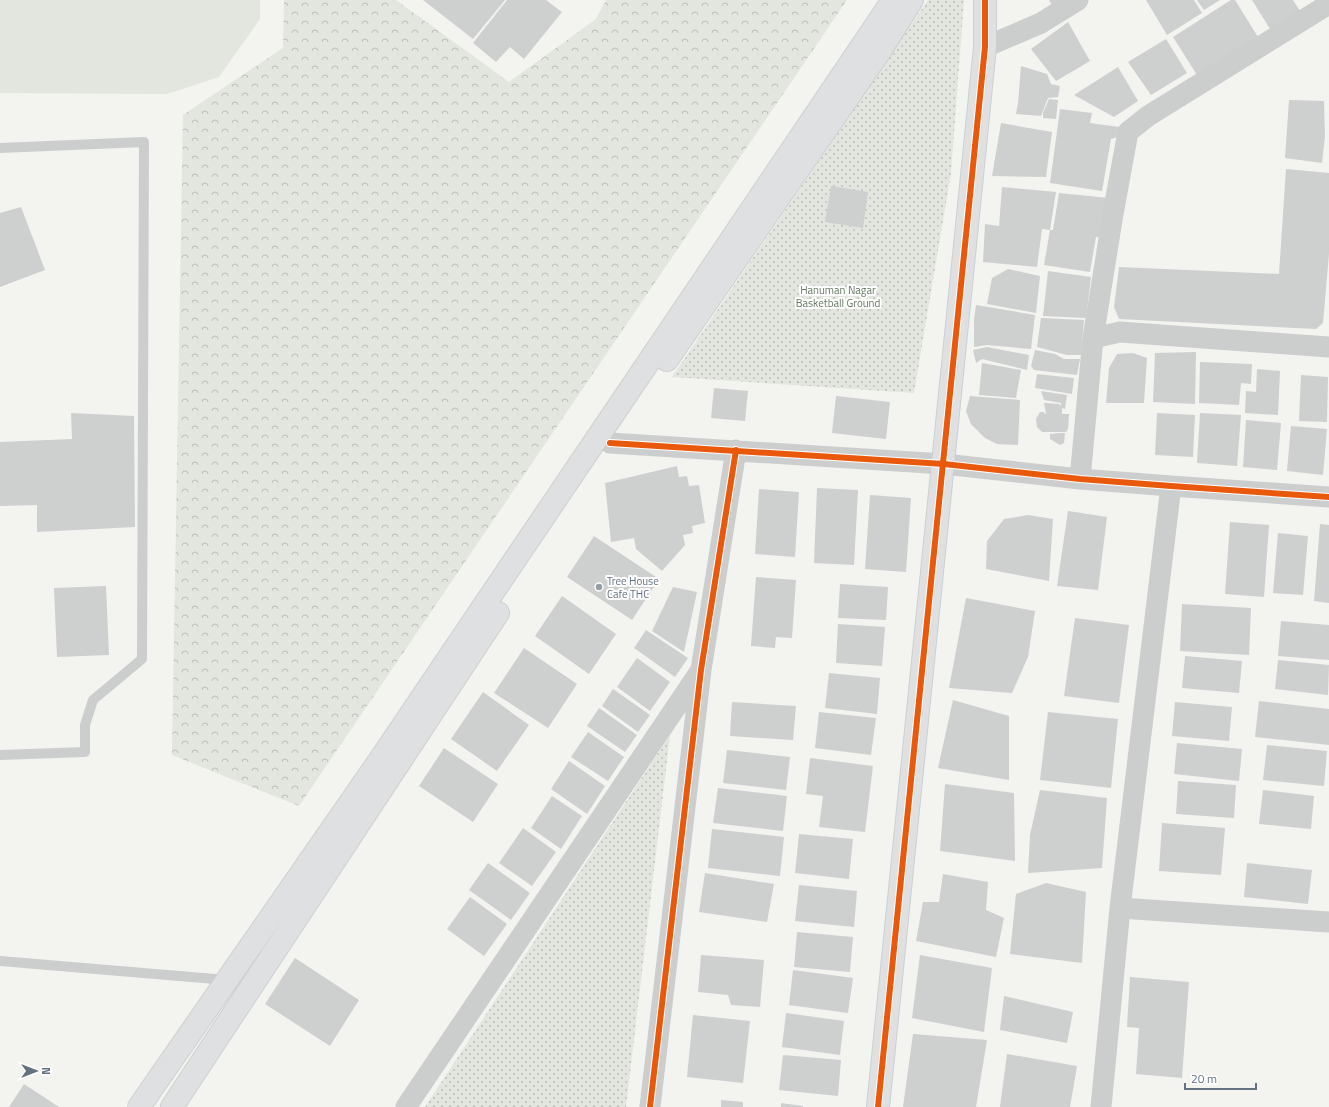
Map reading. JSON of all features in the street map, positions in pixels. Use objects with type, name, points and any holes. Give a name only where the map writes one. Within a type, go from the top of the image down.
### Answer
[{"type":"main road","points":[[139,1107],[484,607],[684,308],[893,0]]},
{"type":"main road","points":[[172,1107],[610,443],[880,51],[912,0]]},
{"type":"main road","points":[[878,1107],[985,47],[985,0]]},
{"type":"street","points":[[985,47],[1041,23],[1078,0]]},
{"type":"street","points":[[1080,479],[1093,338],[1128,132],[1148,116],[1329,4]]},
{"type":"street","points":[[1093,338],[1120,332],[1329,347]]},
{"type":"street","points":[[610,443],[944,464],[1080,479],[1329,497]]},
{"type":"street","points":[[650,1107],[701,670],[736,450]]},
{"type":"street","points":[[1101,1107],[1120,908],[1171,486]]},
{"type":"street","points":[[406,1107],[701,670]]},
{"type":"street","points":[[1120,908],[1329,920]]},
{"type":"lane","points":[[0,148],[144,142],[142,659],[93,700],[85,725],[85,752],[0,755]]},
{"type":"lane","points":[[0,962],[227,980]]},
{"type":"green space","points":[[0,0],[260,0],[260,19],[219,77],[167,94],[0,93]]},
{"type":"green space","points":[[284,0],[396,0],[509,82],[596,19],[606,0],[847,0],[299,806],[172,755],[183,115],[283,48]]},
{"type":"green space","name":"Hanuman Nagar Basketball Ground","points":[[928,0],[964,0],[951,173],[914,393],[672,377]]},
{"type":"green space","points":[[670,735],[626,1107],[425,1107]]},
{"type":"building","points":[[423,0],[505,0],[473,39]]},
{"type":"building","points":[[507,0],[546,0],[562,12],[524,59],[510,47],[496,62],[473,43]]},
{"type":"building","points":[[1049,0],[1060,0],[1052,5]]},
{"type":"building","points":[[1146,0],[1194,0],[1202,13],[1167,35]]},
{"type":"building","points":[[1197,0],[1220,0],[1204,10]]},
{"type":"building","points":[[1231,0],[1235,0],[1258,37],[1197,75],[1173,37]]},
{"type":"building","points":[[1252,0],[1293,0],[1300,11],[1270,29]]},
{"type":"building","points":[[1068,22],[1090,61],[1056,81],[1031,49]]},
{"type":"building","points":[[1166,39],[1187,73],[1151,95],[1128,62]]},
{"type":"building","points":[[1021,66],[1047,74],[1051,84],[1060,86],[1058,97],[1048,98],[1041,116],[1016,114]]},
{"type":"building","points":[[1118,67],[1138,101],[1114,117],[1074,95]]},
{"type":"building","points":[[1049,99],[1058,100],[1056,119],[1043,118],[1043,113]]},
{"type":"building","points":[[1289,100],[1324,101],[1325,136],[1322,163],[1285,158]]},
{"type":"building","points":[[1060,109],[1092,113],[1090,123],[1119,127],[1118,137],[1111,139],[1102,191],[1050,183]]},
{"type":"building","points":[[1001,123],[1052,132],[1046,177],[992,176]]},
{"type":"building","points":[[1286,169],[1329,173],[1329,254],[1323,323],[1316,329],[1119,319],[1114,307],[1119,267],[1279,274]]},
{"type":"building","points":[[831,186],[868,192],[863,228],[825,222]]},
{"type":"building","points":[[1002,187],[1056,192],[1050,230],[1042,229],[1037,267],[983,262],[985,224],[999,226]]},
{"type":"building","points":[[1059,193],[1109,198],[1103,238],[1096,237],[1090,272],[1044,265],[1050,230],[1053,230]]},
{"type":"building","points":[[21,207],[45,270],[0,287],[0,213]]},
{"type":"building","points":[[1008,269],[1040,276],[1036,313],[987,304],[992,278]]},
{"type":"building","points":[[1048,271],[1091,277],[1086,318],[1043,316]]},
{"type":"building","points":[[976,305],[1035,315],[1031,349],[987,345],[974,347],[974,320]]},
{"type":"building","points":[[1041,318],[1084,320],[1081,355],[1067,355],[1037,347]]},
{"type":"building","points":[[987,347],[1029,355],[1027,370],[982,359],[976,363],[973,350]]},
{"type":"building","points":[[1035,350],[1055,354],[1064,359],[1080,359],[1077,375],[1034,370],[1031,366]]},
{"type":"building","points":[[1196,352],[1195,404],[1153,402],[1155,353]]},
{"type":"building","points":[[1133,353],[1147,358],[1144,403],[1106,403],[1109,368],[1117,354]]},
{"type":"building","points":[[1200,362],[1252,364],[1251,384],[1241,383],[1239,405],[1199,403]]},
{"type":"building","points":[[982,363],[1021,370],[1016,398],[979,395]]},
{"type":"building","points":[[1257,369],[1280,371],[1278,415],[1245,413],[1246,391],[1256,392]]},
{"type":"building","points":[[1037,374],[1074,378],[1072,394],[1035,388]]},
{"type":"building","points":[[1301,375],[1328,377],[1327,422],[1299,421]]},
{"type":"building","points":[[714,388],[748,391],[745,421],[711,418]]},
{"type":"building","points":[[1041,391],[1067,395],[1065,409],[1062,408],[1061,403],[1044,400]]},
{"type":"building","points":[[836,396],[890,402],[886,439],[832,433]]},
{"type":"building","points":[[970,396],[1020,400],[1018,445],[997,444],[985,438],[971,424],[966,411]]},
{"type":"building","points":[[1044,403],[1059,404],[1062,406],[1062,414],[1069,414],[1068,429],[1066,432],[1042,432],[1037,427],[1036,419],[1040,412],[1044,412],[1046,414]]},
{"type":"building","points":[[71,413],[134,416],[135,527],[37,532],[37,505],[0,506],[0,442],[72,439]]},
{"type":"building","points":[[1157,413],[1195,415],[1193,457],[1155,455]]},
{"type":"building","points":[[1200,413],[1241,415],[1237,466],[1197,463]]},
{"type":"building","points":[[1246,420],[1281,423],[1277,470],[1243,467]]},
{"type":"building","points":[[1291,426],[1327,429],[1323,475],[1287,471]]},
{"type":"building","points":[[1065,433],[1064,443],[1060,445],[1050,439],[1050,434]]},
{"type":"building","points":[[677,466],[679,477],[687,476],[689,486],[699,485],[705,523],[692,526],[693,533],[683,535],[685,545],[662,571],[636,549],[634,538],[611,542],[605,483]]},
{"type":"building","points":[[817,488],[858,490],[854,565],[814,563]]},
{"type":"building","points":[[759,489],[799,492],[795,557],[755,554]]},
{"type":"building","points":[[870,495],[911,498],[906,572],[865,569]]},
{"type":"building","points":[[1068,511],[1107,517],[1098,590],[1057,586]]},
{"type":"building","points":[[1028,515],[1053,519],[1049,581],[986,569],[987,541],[1004,519]]},
{"type":"building","points":[[1230,522],[1269,525],[1264,597],[1225,594]]},
{"type":"building","points":[[1320,524],[1329,525],[1329,603],[1314,601]]},
{"type":"building","points":[[1278,533],[1308,536],[1303,595],[1273,593]]},
{"type":"building","points":[[594,536],[659,579],[632,620],[567,577]]},
{"type":"building","points":[[756,577],[796,580],[792,638],[776,637],[775,648],[751,646]]},
{"type":"building","points":[[840,584],[888,587],[886,620],[838,618]]},
{"type":"building","points":[[106,586],[109,655],[57,657],[54,588]]},
{"type":"building","points":[[673,587],[697,592],[684,652],[652,631]]},
{"type":"building","points":[[562,596],[616,634],[589,674],[535,636]]},
{"type":"building","points":[[966,598],[1035,611],[1028,657],[1012,693],[949,688]]},
{"type":"building","points":[[1182,604],[1251,608],[1249,655],[1180,651]]},
{"type":"building","points":[[1075,618],[1129,625],[1119,703],[1064,696]]},
{"type":"building","points":[[1281,621],[1329,625],[1329,660],[1278,656]]},
{"type":"building","points":[[838,624],[885,627],[882,666],[836,663]]},
{"type":"building","points":[[646,630],[688,658],[675,677],[634,648]]},
{"type":"building","points":[[524,648],[577,684],[548,728],[494,693]]},
{"type":"building","points":[[1185,656],[1242,661],[1239,693],[1182,688]]},
{"type":"building","points":[[637,658],[670,682],[650,711],[617,687]]},
{"type":"building","points":[[1278,660],[1329,665],[1328,695],[1275,689]]},
{"type":"building","points":[[829,673],[880,678],[877,714],[825,708]]},
{"type":"building","points":[[613,689],[650,715],[638,732],[602,706]]},
{"type":"building","points":[[483,692],[529,725],[497,771],[451,739]]},
{"type":"building","points":[[953,700],[1009,716],[1009,780],[938,768]]},
{"type":"building","points":[[1259,701],[1329,709],[1329,745],[1255,737]]},
{"type":"building","points":[[732,702],[796,706],[793,740],[730,736]]},
{"type":"building","points":[[1175,702],[1232,707],[1229,741],[1172,736]]},
{"type":"building","points":[[599,708],[637,735],[625,752],[587,726]]},
{"type":"building","points":[[819,712],[876,718],[871,755],[815,748]]},
{"type":"building","points":[[1048,712],[1118,719],[1111,788],[1040,780]]},
{"type":"building","points":[[588,732],[624,757],[608,781],[571,757]]},
{"type":"building","points":[[1177,743],[1242,749],[1239,781],[1174,774]]},
{"type":"building","points":[[1267,745],[1327,751],[1324,786],[1263,780]]},
{"type":"building","points":[[444,748],[498,784],[473,822],[419,786]]},
{"type":"building","points":[[727,750],[790,757],[786,790],[723,783]]},
{"type":"building","points":[[810,758],[873,766],[865,832],[819,827],[823,796],[806,794]]},
{"type":"building","points":[[569,761],[605,786],[587,814],[551,789]]},
{"type":"building","points":[[1178,781],[1236,785],[1234,818],[1176,814]]},
{"type":"building","points":[[945,784],[1014,793],[1015,861],[940,851]]},
{"type":"building","points":[[718,788],[787,796],[783,831],[713,823]]},
{"type":"building","points":[[1040,790],[1107,798],[1102,868],[1028,873],[1030,835]]},
{"type":"building","points":[[1263,790],[1314,796],[1311,829],[1259,824]]},
{"type":"building","points":[[552,796],[582,816],[561,849],[531,828]]},
{"type":"building","points":[[1162,823],[1225,828],[1221,875],[1159,871]]},
{"type":"building","points":[[523,828],[556,852],[532,886],[499,863]]},
{"type":"building","points":[[712,829],[784,837],[780,876],[708,868]]},
{"type":"building","points":[[799,834],[853,839],[849,879],[795,873]]},
{"type":"building","points":[[488,863],[530,893],[511,920],[469,890]]},
{"type":"building","points":[[1247,863],[1312,870],[1308,904],[1244,897]]},
{"type":"building","points":[[705,873],[774,884],[767,922],[699,912]]},
{"type":"building","points":[[943,874],[988,882],[986,910],[1004,918],[996,957],[916,941],[923,902],[939,902]]},
{"type":"building","points":[[1046,883],[1086,892],[1082,963],[1010,954],[1016,894]]},
{"type":"building","points":[[799,885],[857,891],[854,927],[795,921]]},
{"type":"building","points":[[470,897],[507,924],[484,956],[447,929]]},
{"type":"building","points":[[797,932],[853,937],[850,972],[794,967]]},
{"type":"building","points":[[701,955],[764,960],[760,1007],[731,1005],[728,995],[698,992]]},
{"type":"building","points":[[920,955],[992,968],[984,1032],[912,1018]]},
{"type":"building","points":[[295,958],[359,1000],[330,1046],[265,1004]]},
{"type":"building","points":[[793,970],[853,978],[848,1013],[789,1005]]},
{"type":"building","points":[[1130,977],[1189,982],[1182,1078],[1136,1074],[1139,1028],[1127,1027]]},
{"type":"building","points":[[1004,996],[1073,1012],[1067,1043],[1000,1030]]},
{"type":"building","points":[[786,1013],[844,1021],[840,1055],[782,1047]]},
{"type":"building","points":[[693,1015],[750,1021],[743,1083],[687,1077]]},
{"type":"building","points":[[913,1034],[987,1040],[976,1107],[903,1107]]},
{"type":"building","points":[[1007,1054],[1077,1066],[1070,1107],[1000,1107]]},
{"type":"building","points":[[783,1055],[841,1060],[838,1096],[779,1090]]},
{"type":"building","points":[[24,1084],[59,1107],[9,1107]]},
{"type":"building","points":[[721,1100],[743,1102],[743,1107],[721,1107]]},
{"type":"building","points":[[781,1103],[803,1106],[803,1107],[781,1107]]},
{"type":"cycle path","points":[[878,1107],[985,47],[985,0]]},
{"type":"cycle path","points":[[610,443],[944,464],[1080,479],[1329,497]]},
{"type":"cycle path","points":[[650,1107],[701,670],[736,450]]},
{"type":"place","name":"Tree House Cafe THC","points":[[599,587]]}]
